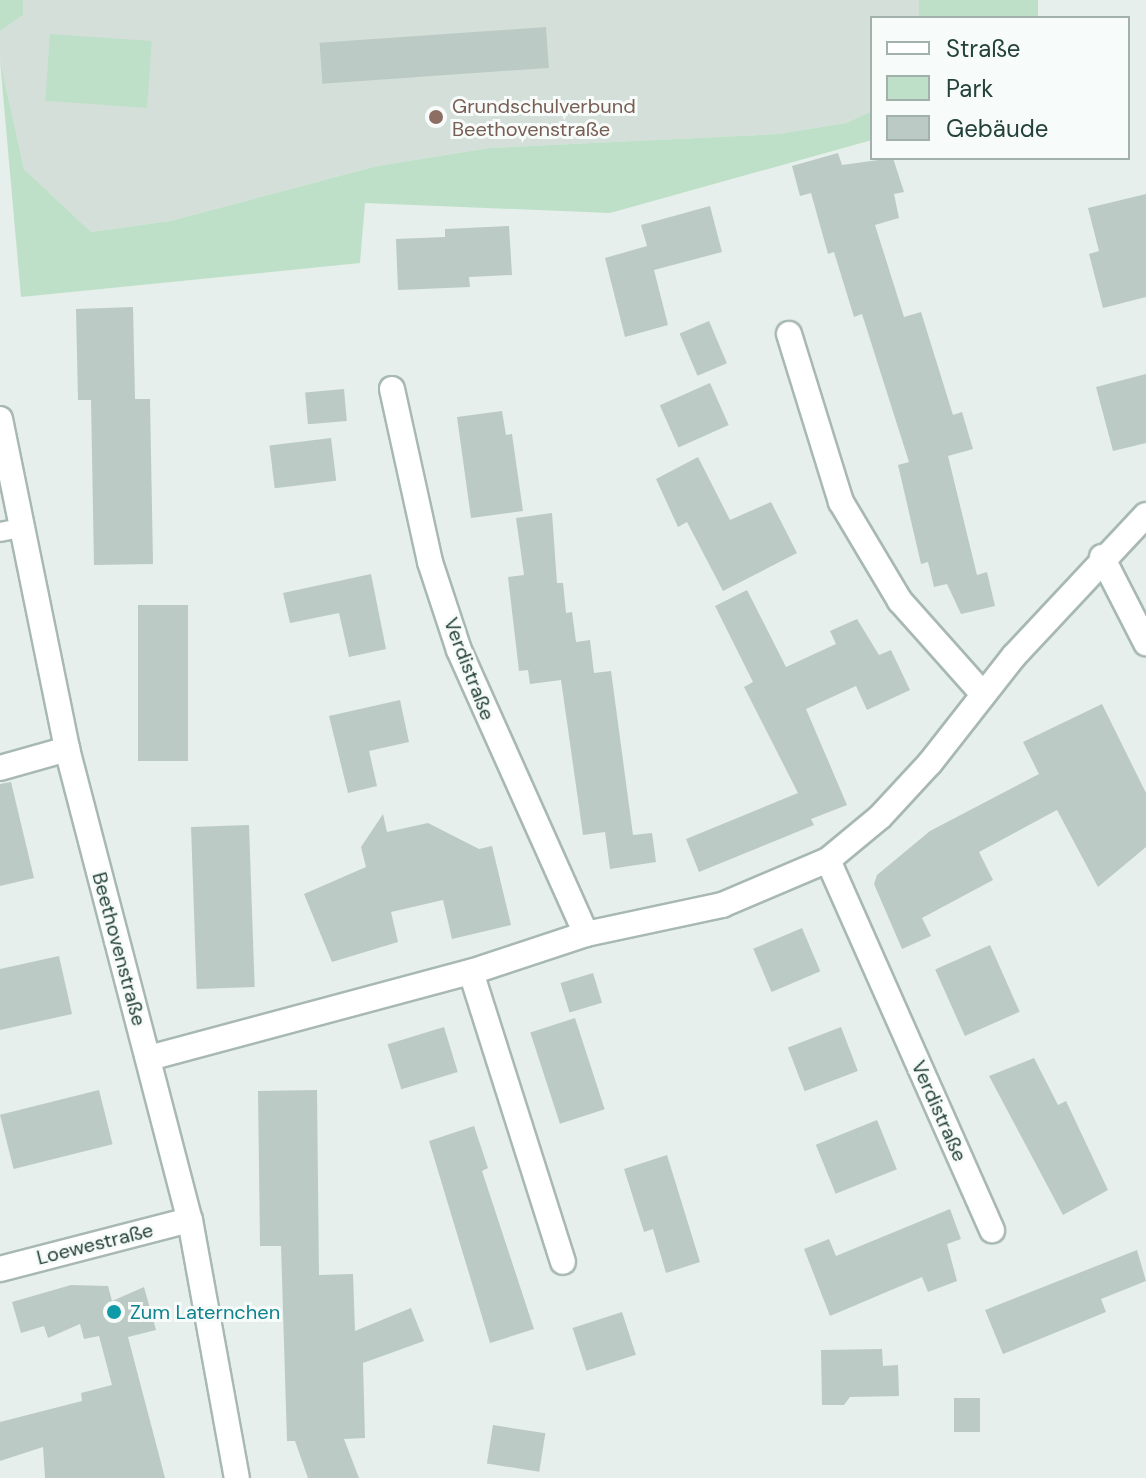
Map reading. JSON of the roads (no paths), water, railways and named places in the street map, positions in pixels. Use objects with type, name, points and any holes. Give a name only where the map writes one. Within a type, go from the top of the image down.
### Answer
[{"type":"street","points":[[789,334],[814,427],[854,525],[900,601],[983,694]]},
{"type":"street","name":"Verdistraße","points":[[392,389],[430,562],[459,650],[586,934]]},
{"type":"street","name":"Beethovenstraße","points":[[0,419],[10,530],[190,1220],[237,1478]]},
{"type":"street","points":[[149,1058],[471,972],[586,934],[722,905],[828,860],[880,817],[1102,557],[1146,515]]},
{"type":"street","points":[[1102,557],[1146,643]]},
{"type":"street","points":[[0,768],[67,749]]},
{"type":"street","name":"Verdistraße","points":[[828,860],[992,1230]]},
{"type":"street","points":[[471,972],[563,1262]]},
{"type":"street","name":"Loewestraße","points":[[0,1269],[190,1220]]},
{"type":"place","name":"Grundschulverbund Beethovenstraße","points":[[436,117]]},
{"type":"place","name":"Zum Laternchen","points":[[114,1312]]}]
